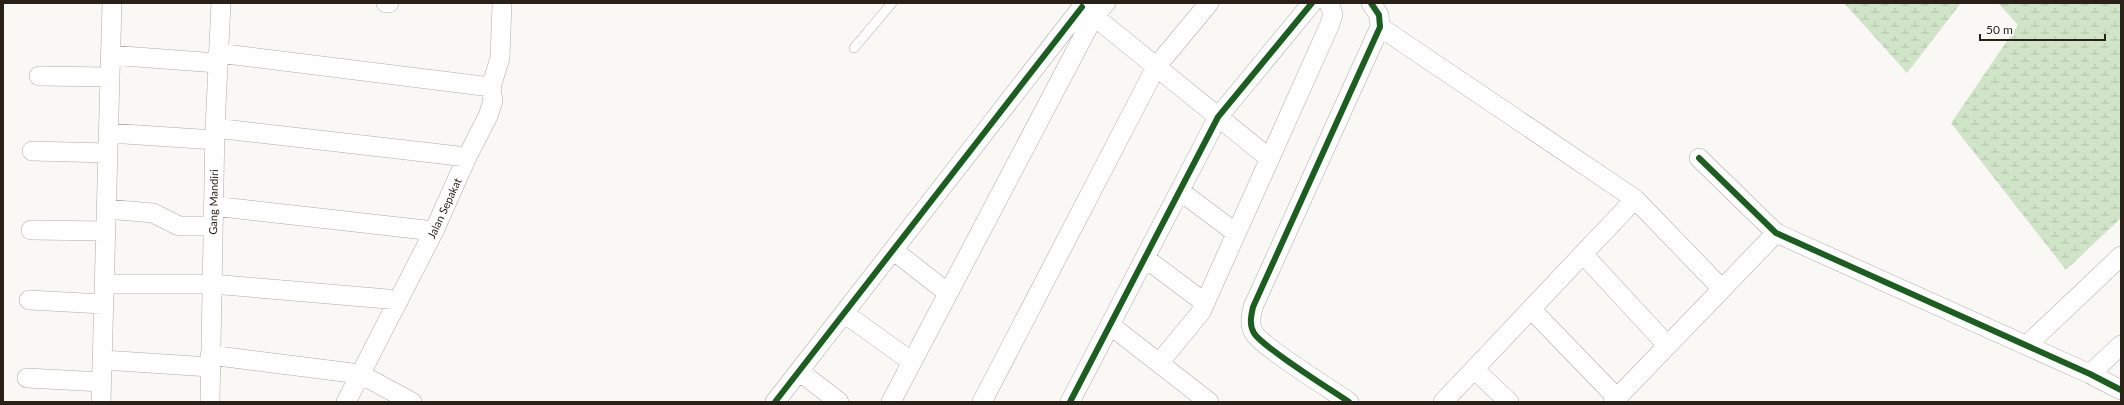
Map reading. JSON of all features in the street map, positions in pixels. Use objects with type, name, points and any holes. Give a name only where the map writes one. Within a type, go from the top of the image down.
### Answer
[{"type":"street","points":[[101,402],[112,3]]},
{"type":"street","name":"Gang Mandiri","points":[[210,402],[217,58],[222,3]]},
{"type":"street","name":"Jalan Sepakat","points":[[346,402],[434,232],[467,157],[491,108],[493,101],[491,87],[500,58],[502,3]]},
{"type":"street","points":[[982,402],[1156,67],[1209,3]]},
{"type":"street","points":[[1077,399],[1110,325],[1218,117],[1312,3]]},
{"type":"street","points":[[1159,363],[1201,312],[1330,24],[1333,14],[1329,3]]},
{"type":"street","points":[[1350,402],[1268,346],[1254,334],[1250,320],[1253,306],[1380,27],[1379,16],[1371,3]]},
{"type":"street","points":[[1090,7],[1156,67],[1269,158]]},
{"type":"street","points":[[775,402],[893,250],[1090,7]]},
{"type":"street","points":[[891,402],[948,293],[1090,7]]},
{"type":"street","points":[[1380,27],[1635,199],[1722,289]]},
{"type":"street","points":[[110,54],[217,58],[491,87]]},
{"type":"street","points":[[39,76],[110,77]]},
{"type":"street","points":[[109,133],[215,134],[467,157]]},
{"type":"street","points":[[32,151],[108,153]]},
{"type":"street","points":[[1699,158],[1776,233],[2027,345],[2121,390]]},
{"type":"street","points":[[1180,191],[1236,233]]},
{"type":"street","points":[[1443,402],[1635,199]]},
{"type":"street","points":[[213,206],[434,232]]},
{"type":"street","points":[[107,209],[153,213],[179,226],[213,226]]},
{"type":"street","points":[[30,230],[106,232]]},
{"type":"street","points":[[1531,309],[1615,400],[1776,233]]},
{"type":"street","points":[[893,250],[948,293]]},
{"type":"street","points":[[1583,254],[1668,345]]},
{"type":"street","points":[[2027,345],[2121,256]]},
{"type":"street","points":[[1145,258],[1205,303]]},
{"type":"street","points":[[105,284],[212,284],[399,300]]},
{"type":"street","points":[[29,300],[103,304]]},
{"type":"street","points":[[844,313],[912,362]]},
{"type":"street","points":[[1110,325],[1209,402]]},
{"type":"street","points":[[2090,374],[2121,345]]},
{"type":"street","points":[[103,360],[210,361],[360,374],[412,402]]},
{"type":"street","points":[[1474,369],[1509,402]]},
{"type":"street","points":[[799,371],[839,402]]},
{"type":"street","points":[[27,378],[102,382]]},
{"type":"lane","points":[[854,48],[892,3]]},
{"type":"green space","points":[[1844,3],[1961,3],[1907,73]]},
{"type":"green space","points":[[1998,3],[2121,3],[2121,218],[2066,270],[1951,123],[2018,25]]},
{"type":"cycle path","points":[[1070,402],[1218,117],[1312,3]]},
{"type":"cycle path","points":[[1349,402],[1298,368],[1259,339],[1251,327],[1251,320],[1253,307],[1380,27],[1379,15],[1371,3]]},
{"type":"cycle path","points":[[775,402],[1082,7]]},
{"type":"cycle path","points":[[1699,158],[1776,233],[2090,374],[2121,390]]}]
